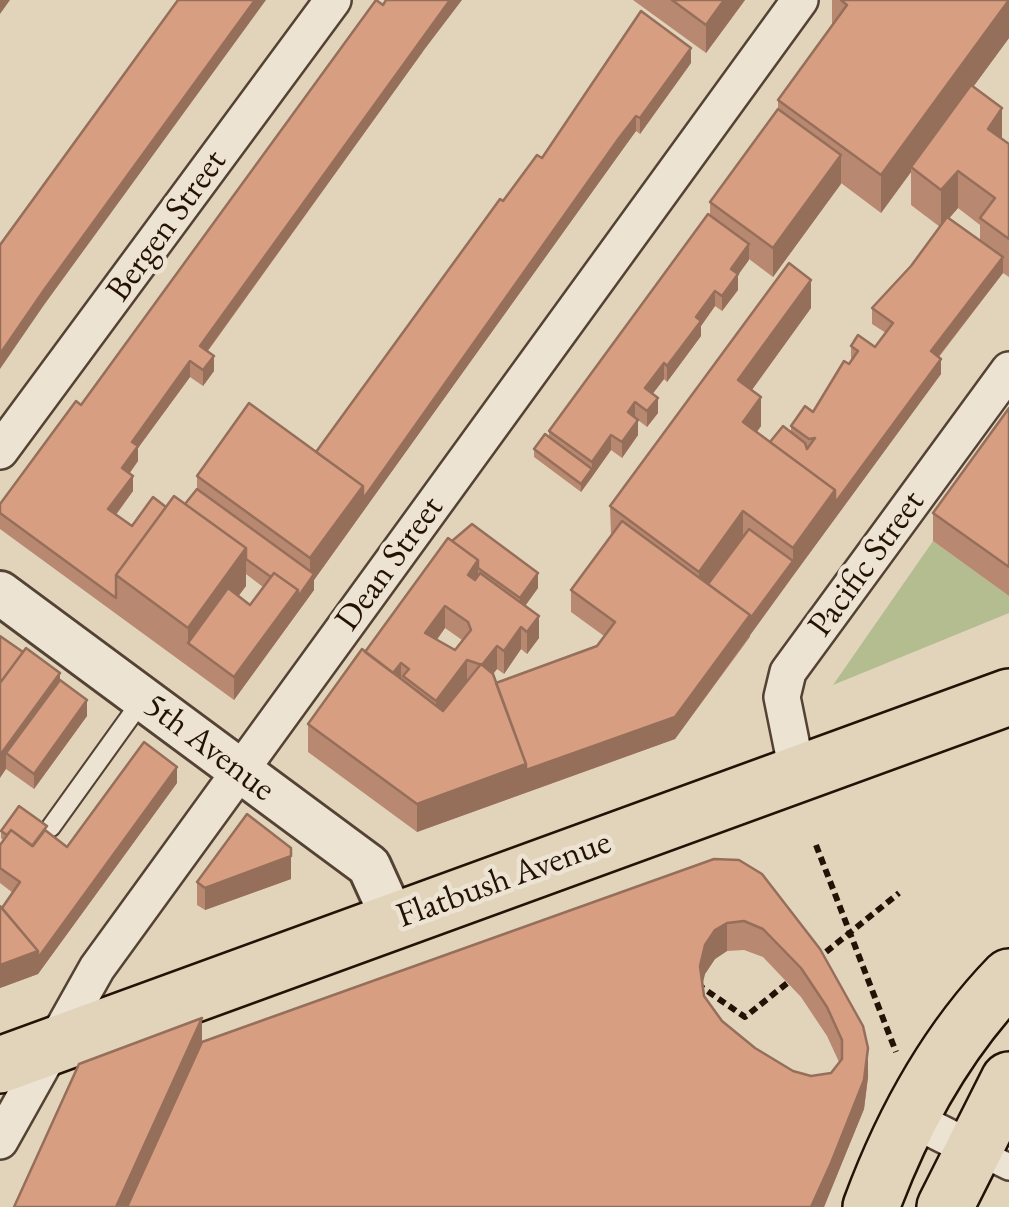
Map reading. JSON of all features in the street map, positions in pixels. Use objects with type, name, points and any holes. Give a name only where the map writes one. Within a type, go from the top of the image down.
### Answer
[{"type":"main road","name":"Flatbush Avenue","points":[[0,1065],[1009,697]]},
{"type":"main road","points":[[871,1207],[912,1119],[968,1018],[1009,977]]},
{"type":"main road","points":[[945,1207],[990,1158],[1009,1080]]},
{"type":"street","name":"Bergen Street","points":[[0,451],[333,0]]},
{"type":"street","name":"Dean Street","points":[[0,1141],[97,968],[800,0]]},
{"type":"street","name":"Pacific Street","points":[[798,776],[782,696],[788,672],[1009,370]]},
{"type":"street","name":"5th Avenue","points":[[0,594],[369,866],[394,921]]},
{"type":"street","points":[[912,1119],[990,1158]]},
{"type":"lane","points":[[51,828],[143,699]]},
{"type":"path","points":[[816,844],[896,1052]]},
{"type":"path","points":[[682,972],[745,1017],[898,893]]},
{"type":"green space","points":[[933,541],[1009,596],[1009,613],[833,685]]},
{"type":"building","points":[[178,0],[255,0],[0,354],[0,245]]},
{"type":"building","points":[[376,0],[383,5],[386,0],[450,0],[200,346],[214,356],[203,370],[190,361],[132,442],[138,446],[122,468],[133,476],[108,509],[132,526],[153,497],[166,507],[116,575],[116,598],[0,513],[0,504],[76,401],[81,405]]},
{"type":"building","points":[[672,0],[724,0],[706,25]]},
{"type":"building","points":[[841,0],[1009,0],[881,175],[778,100],[847,5]]},
{"type":"building","points":[[641,11],[691,48],[640,118],[636,116],[619,138],[363,499],[363,486],[316,452],[500,199],[503,201],[537,155],[542,158]]},
{"type":"building","points":[[971,85],[1002,108],[988,129],[1009,144],[1009,239],[980,218],[995,198],[958,171],[941,190],[911,167]]},
{"type":"building","points":[[778,109],[841,155],[773,248],[710,202]]},
{"type":"building","points":[[708,214],[749,244],[731,269],[738,274],[722,296],[715,291],[696,317],[701,321],[645,388],[658,398],[647,411],[635,402],[628,412],[638,420],[622,442],[611,435],[592,462],[549,431]]},
{"type":"building","points":[[947,217],[1003,257],[931,351],[941,359],[835,503],[835,490],[770,442],[783,426],[807,449],[815,438],[809,439],[791,426],[805,406],[813,412],[844,361],[849,364],[858,351],[851,346],[858,335],[875,347],[893,323],[872,308],[911,266]]},
{"type":"building","points":[[789,263],[811,280],[738,380],[761,397],[743,422],[835,490],[793,548],[743,511],[699,572],[610,506]]},
{"type":"building","points":[[249,403],[363,486],[310,558],[197,476]]},
{"type":"building","points":[[1009,408],[1009,567],[933,513]]},
{"type":"building","points":[[545,434],[592,469],[581,484],[534,449]]},
{"type":"building","points":[[197,489],[314,574],[298,597],[298,590],[246,559],[246,548],[185,504]]},
{"type":"building","points":[[174,496],[246,548],[188,628],[116,575]]},
{"type":"building","points":[[622,521],[750,615],[675,717],[526,770],[496,683],[597,646],[615,622],[571,590]]},
{"type":"building","points":[[472,524],[538,573],[520,598],[478,568],[478,560],[452,541]]},
{"type":"building","points":[[749,529],[793,561],[750,619],[750,615],[708,584]]},
{"type":"building","points":[[448,538],[478,560],[468,575],[475,580],[480,573],[539,616],[527,632],[521,627],[504,651],[497,646],[482,665],[467,660],[436,701],[403,676],[409,669],[401,663],[393,673],[365,652]],"holes":[[[445,606],[468,622],[471,630],[455,650],[425,633]]]},
{"type":"building","points":[[274,573],[298,590],[234,677],[188,643],[228,588],[250,605]]},
{"type":"building","points":[[0,636],[23,652],[0,683]]},
{"type":"building","points":[[26,648],[60,673],[0,755],[0,683]]},
{"type":"building","points":[[362,649],[443,711],[481,664],[493,674],[526,764],[417,804],[308,724]]},
{"type":"building","points":[[60,680],[87,700],[34,774],[6,753]]},
{"type":"building","points":[[144,742],[177,767],[38,958],[38,951],[2,908],[20,882],[0,868],[0,845],[11,830],[33,846],[45,830],[67,847]]},
{"type":"building","points":[[19,806],[47,826],[32,846],[11,830],[7,835],[1,831]]},
{"type":"building","points":[[247,814],[291,848],[291,856],[205,888],[197,882]]},
{"type":"building","points":[[714,859],[739,860],[762,874],[820,949],[863,1026],[868,1048],[864,1080],[811,1207],[127,1207],[202,1042]],"holes":[[[744,921],[763,929],[801,968],[827,1007],[842,1040],[842,1059],[831,1073],[811,1076],[793,1071],[755,1048],[722,1021],[704,996],[700,966],[705,945],[715,930],[727,923]]]},
{"type":"building","points":[[0,906],[38,951],[0,965]]},
{"type":"building","points":[[202,1018],[116,1207],[14,1207],[79,1064]]}]
